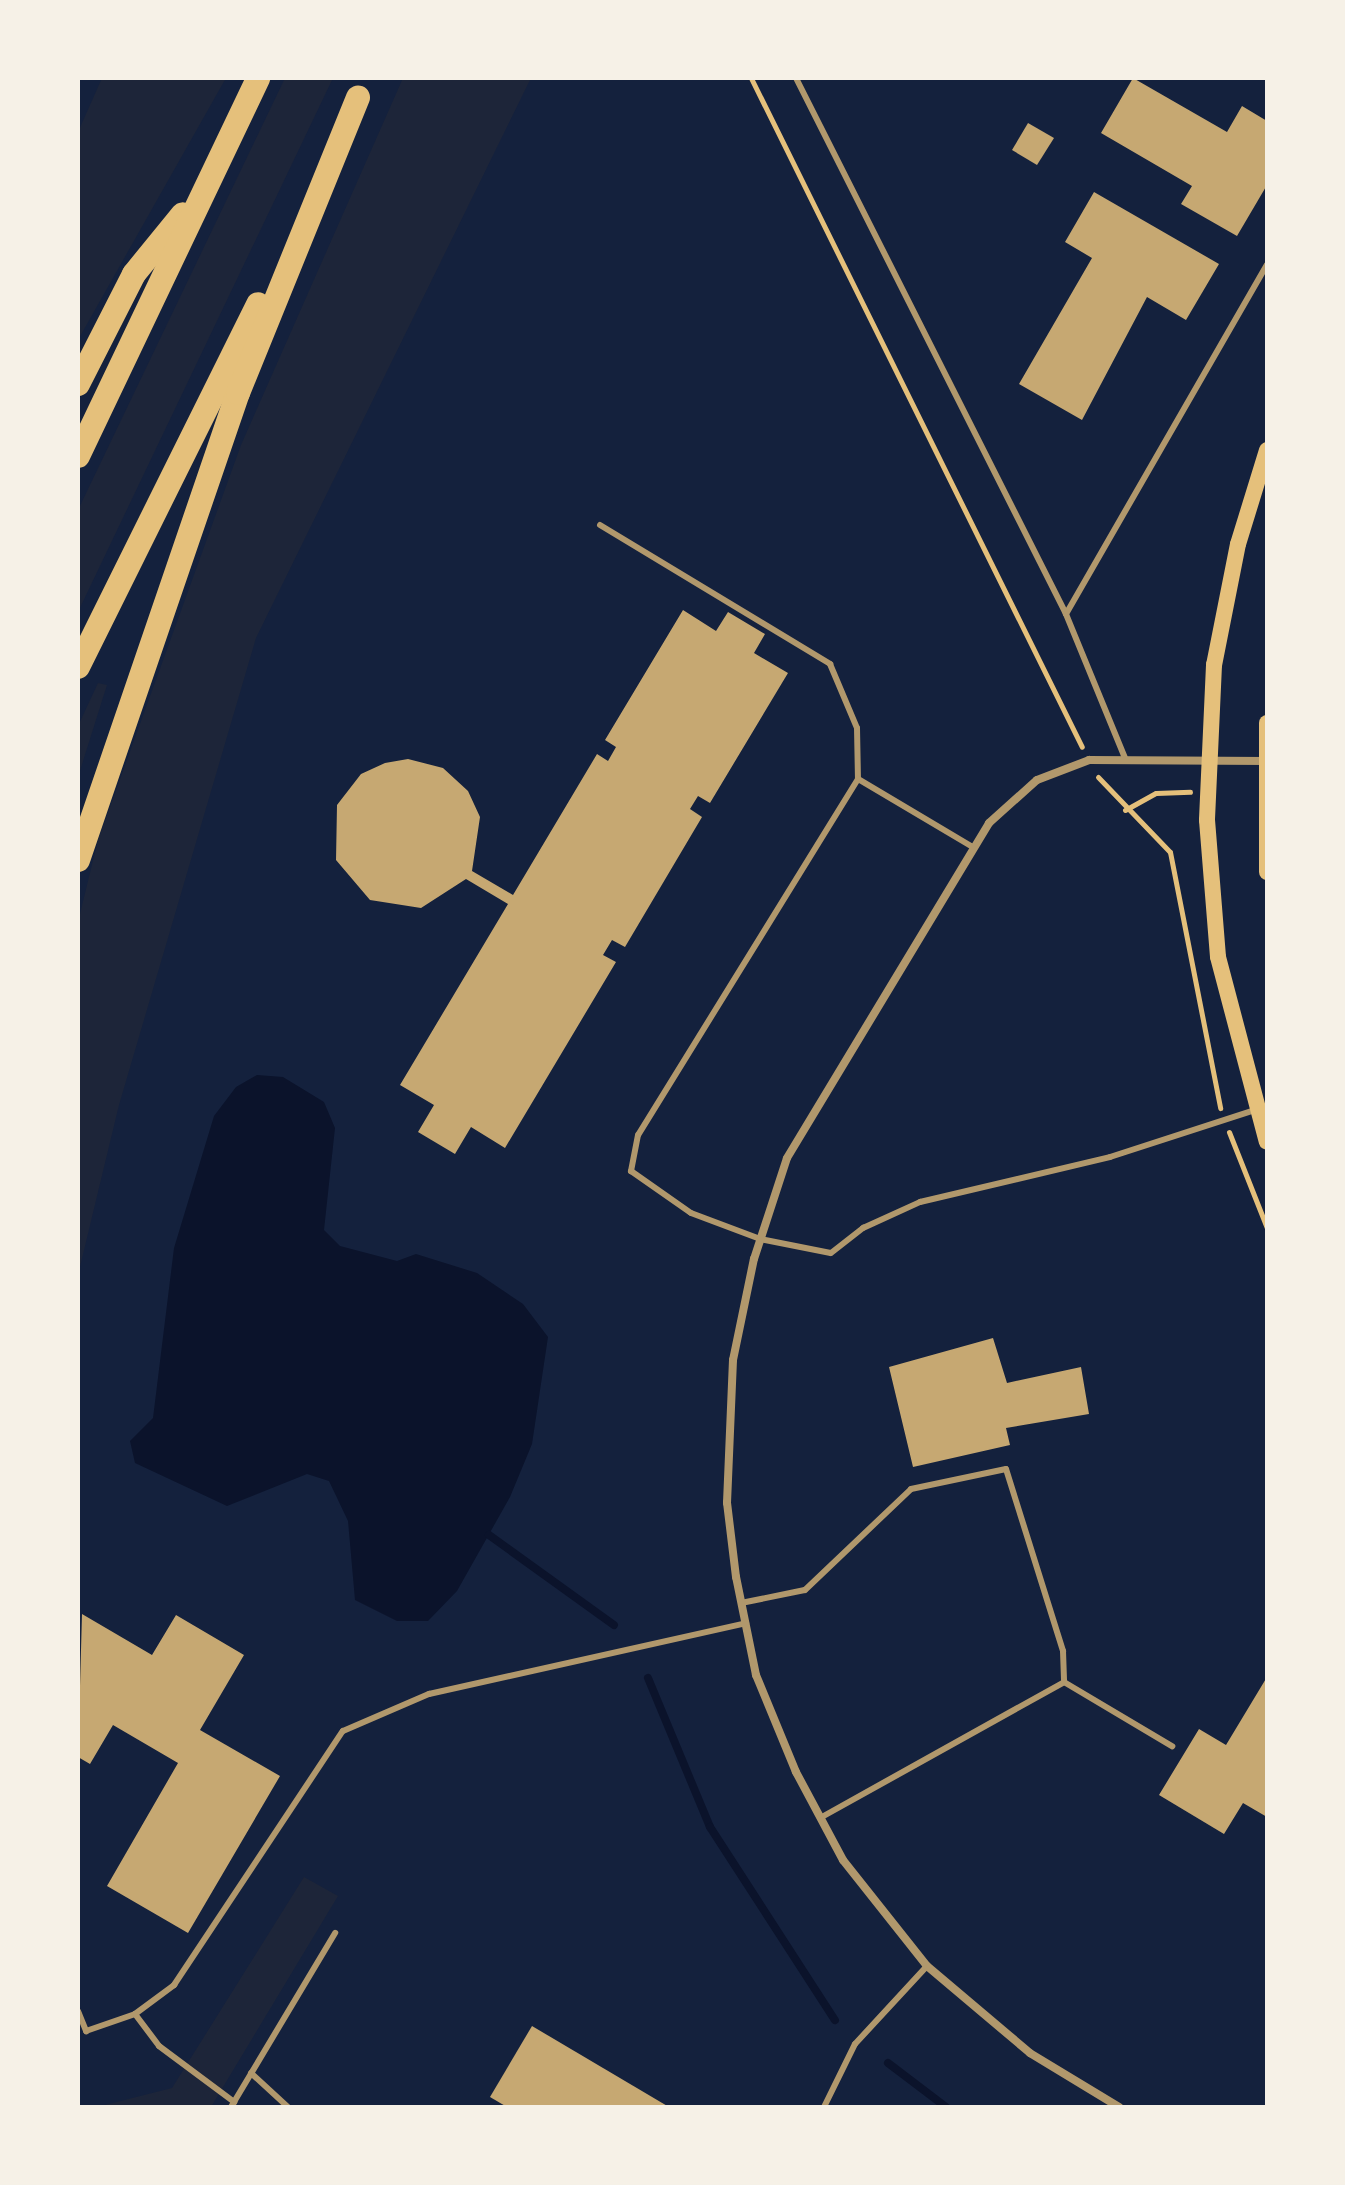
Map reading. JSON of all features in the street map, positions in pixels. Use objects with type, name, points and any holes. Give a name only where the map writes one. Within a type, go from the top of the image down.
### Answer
[{"type":"highway","points":[[78,456],[258,78]]},
{"type":"highway","points":[[78,667],[363,88]]},
{"type":"highway","points":[[78,860],[238,393],[363,88]]},
{"type":"highway","points":[[78,384],[134,274],[207,184]]},
{"type":"main road","points":[[1267,450],[1238,544],[1217,649],[1209,757],[1218,957],[1267,1142]]},
{"type":"main road","points":[[1267,723],[1267,872]]},
{"type":"street","points":[[1119,2107],[1030,2053],[927,1966],[884,1918],[820,1818],[769,1712],[741,1603],[727,1503],[727,1429],[733,1360],[760,1239],[787,1158],[971,846],[1037,780],[1089,760],[1209,757],[1265,761]]},
{"type":"lane","points":[[796,78],[1066,614],[1125,758]]},
{"type":"lane","points":[[1066,614],[1267,265]]},
{"type":"lane","points":[[600,525],[830,664],[857,728],[858,779],[638,1135],[631,1171],[691,1213],[760,1239],[831,1253],[863,1228],[920,1202],[1110,1157],[1256,1109]]},
{"type":"lane","points":[[858,779],[971,846]]},
{"type":"lane","points":[[741,1603],[805,1590],[911,1489],[1006,1469],[1063,1651],[1064,1682]]},
{"type":"lane","points":[[78,2011],[86,2031],[135,2014],[174,1985],[343,1731],[429,1694],[746,1623]]},
{"type":"lane","points":[[1064,1682],[1172,1746]]},
{"type":"lane","points":[[820,1818],[1064,1682]]},
{"type":"lane","points":[[135,2014],[159,2046],[232,2105],[335,1933]]},
{"type":"lane","points":[[824,2107],[855,2044],[927,1966]]},
{"type":"lane","points":[[251,2073],[288,2107]]},
{"type":"path","points":[[751,78],[1081,744]]},
{"type":"path","points":[[1101,782],[1125,810],[1156,835],[1175,867],[1220,1106]]},
{"type":"path","points":[[1125,810],[1156,793],[1179,792]]},
{"type":"path","points":[[1230,1135],[1267,1228]]},
{"type":"shaded area","points":[[102,78],[226,78],[78,340],[78,132]]},
{"type":"shaded area","points":[[285,78],[333,78],[78,612],[78,510]]},
{"type":"shaded area","points":[[403,78],[531,78],[256,638],[119,1105],[78,1275],[78,922],[98,840],[241,445]]},
{"type":"shaded area","points":[[98,683],[107,685],[78,777],[78,726]]},
{"type":"shaded area","points":[[257,1075],[283,1077],[324,1102],[335,1128],[324,1230],[340,1246],[397,1261],[416,1254],[477,1273],[523,1304],[548,1337],[532,1444],[510,1497],[457,1591],[428,1621],[397,1621],[355,1600],[348,1521],[329,1481],[307,1474],[227,1506],[135,1463],[130,1441],[153,1418],[174,1248],[214,1116],[236,1087]]},
{"type":"shaded area","points":[[304,1877],[338,1896],[211,2107],[97,2107],[172,2088]]},
{"type":"building","points":[[1133,78],[1227,132],[1242,106],[1267,121],[1267,185],[1237,236],[1181,204],[1192,186],[1101,133]]},
{"type":"building","points":[[1028,123],[1054,138],[1037,165],[1012,150]]},
{"type":"building","points":[[1094,192],[1219,264],[1186,320],[1147,297],[1082,420],[1019,384],[1092,258],[1065,242]]},
{"type":"building","points":[[683,610],[716,631],[728,612],[765,634],[754,653],[788,673],[710,803],[698,796],[690,809],[702,817],[625,947],[612,940],[603,955],[616,962],[505,1148],[471,1127],[455,1154],[418,1132],[434,1105],[400,1085],[508,904],[466,879],[421,908],[370,900],[336,860],[337,805],[361,774],[385,763],[408,759],[443,768],[468,791],[480,817],[472,871],[513,895],[597,754],[608,761],[616,747],[605,740]]},
{"type":"building","points":[[993,1338],[1007,1383],[1081,1367],[1089,1414],[1006,1428],[1010,1445],[913,1467],[889,1367]]},
{"type":"building","points":[[82,1614],[152,1655],[176,1615],[244,1655],[200,1730],[280,1776],[188,1933],[107,1886],[178,1763],[113,1725],[90,1764],[78,1757]]},
{"type":"building","points":[[1267,1677],[1267,1817],[1243,1803],[1224,1834],[1159,1795],[1199,1729],[1226,1745]]},
{"type":"building","points":[[532,2026],[669,2107],[507,2107],[490,2097]]},
{"type":"waterway","points":[[489,1535],[614,1625]]},
{"type":"waterway","points":[[648,1678],[710,1827],[835,2020]]},
{"type":"waterway","points":[[888,2063],[946,2107]]}]
